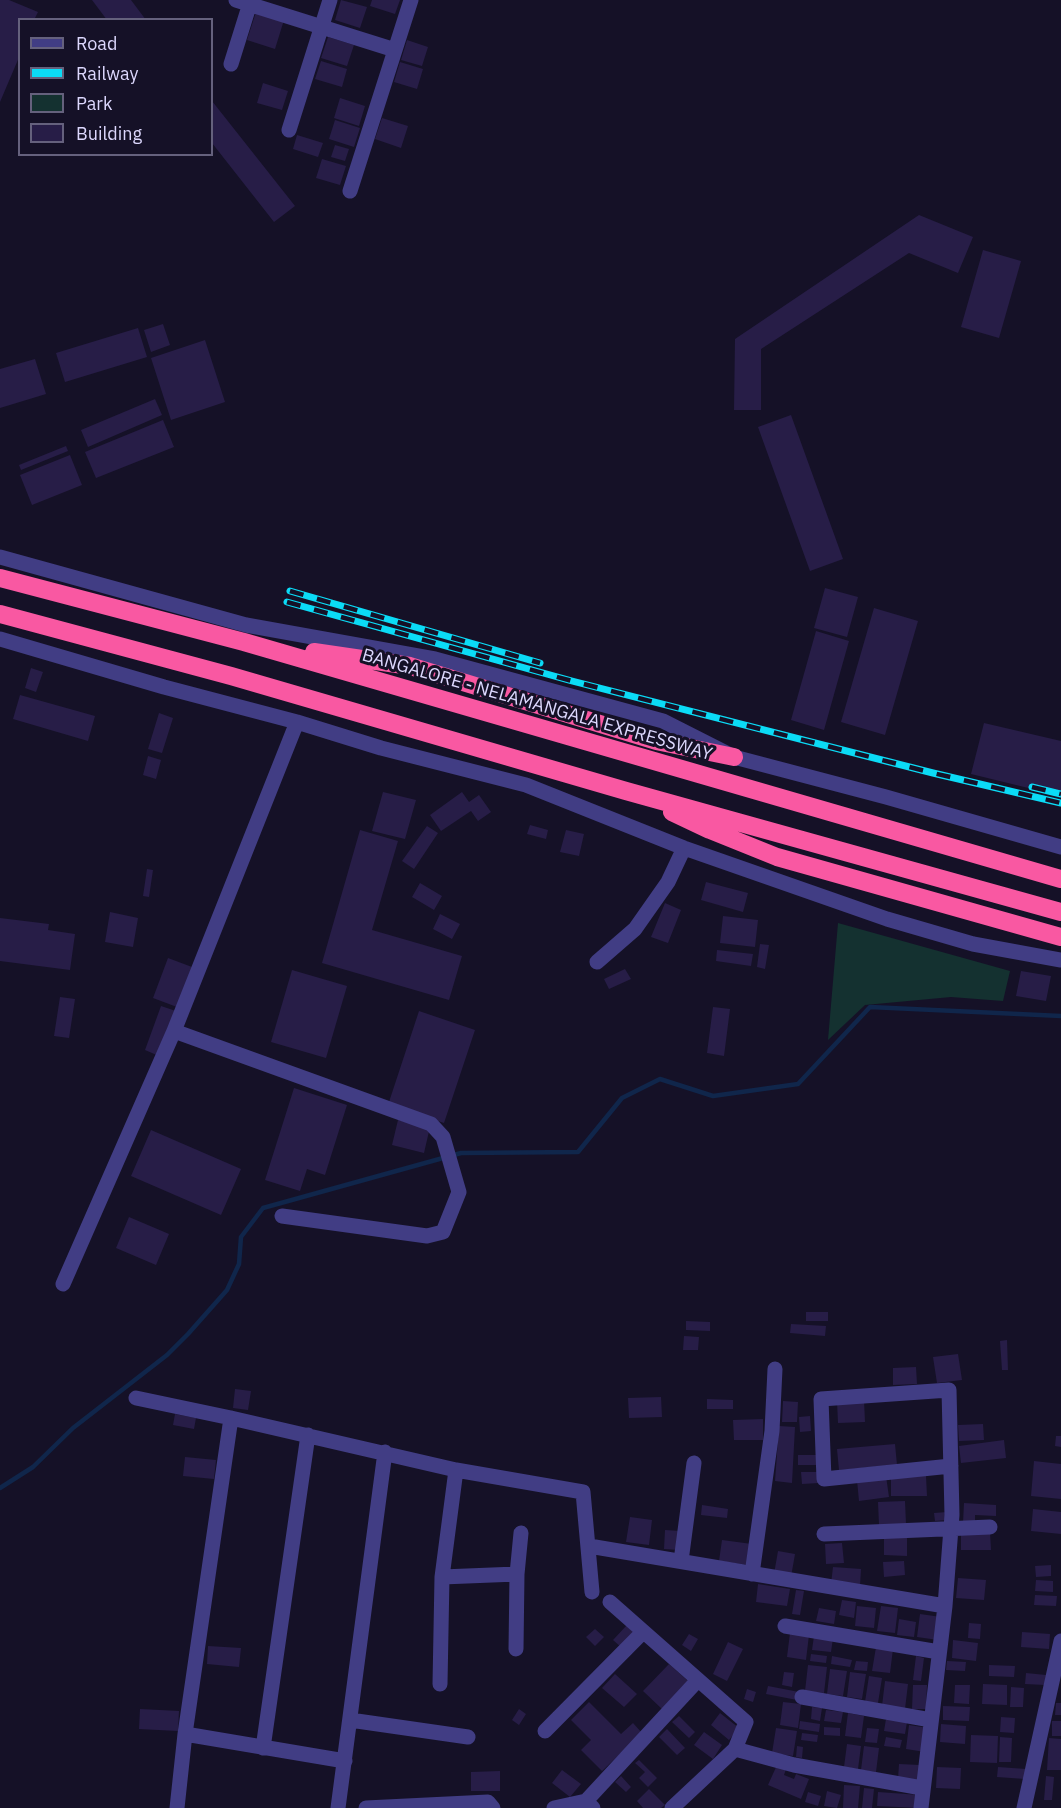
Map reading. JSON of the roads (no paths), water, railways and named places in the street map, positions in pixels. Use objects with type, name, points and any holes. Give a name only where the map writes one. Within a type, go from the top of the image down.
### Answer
[{"type":"highway","name":"BANGALORE - NELAMANGALA EXPRESSWAY","points":[[0,578],[244,642],[1061,879]]},
{"type":"highway","points":[[0,614],[231,676],[1061,912]]},
{"type":"highway","points":[[244,642],[410,666],[656,741],[734,756]]},
{"type":"highway","points":[[626,790],[710,830],[777,857],[1061,937]]},
{"type":"street","points":[[288,130],[330,0]]},
{"type":"street","points":[[350,191],[411,0]]},
{"type":"street","points":[[231,64],[246,1],[395,50]]},
{"type":"street","points":[[0,557],[246,625],[435,659],[663,722],[734,756],[1061,847]]},
{"type":"street","points":[[0,639],[164,687],[297,722],[381,748],[526,785],[684,848],[886,919],[973,944],[1061,960]]},
{"type":"street","points":[[63,1284],[174,1031],[297,722]]},
{"type":"street","points":[[597,962],[635,930],[668,882],[684,848]]},
{"type":"street","points":[[174,1031],[431,1124],[443,1137],[459,1192],[443,1232],[427,1236],[282,1216]]},
{"type":"street","points":[[752,1574],[772,1431],[775,1369]]},
{"type":"street","points":[[921,1808],[945,1606],[951,1528],[951,1466],[949,1390],[820,1399],[824,1479],[951,1466]]},
{"type":"street","points":[[136,1398],[385,1452],[456,1470],[583,1492],[592,1592]]},
{"type":"street","points":[[177,1808],[185,1734],[231,1418]]},
{"type":"street","points":[[262,1748],[308,1435]]},
{"type":"street","points":[[338,1808],[385,1452]]},
{"type":"street","points":[[681,1561],[694,1463]]},
{"type":"street","points":[[440,1684],[442,1577],[456,1470]]},
{"type":"street","points":[[825,1534],[990,1527]]},
{"type":"street","points":[[516,1649],[517,1574],[521,1533]]},
{"type":"street","points":[[589,1546],[945,1606]]},
{"type":"street","points":[[442,1577],[517,1574]]},
{"type":"street","points":[[610,1602],[746,1722],[735,1749],[672,1808]]},
{"type":"street","points":[[785,1626],[939,1652]]},
{"type":"street","points":[[545,1731],[643,1632]]},
{"type":"street","points":[[1024,1808],[1061,1641]]},
{"type":"street","points":[[555,1808],[590,1805],[698,1680]]},
{"type":"street","points":[[801,1697],[931,1720]]},
{"type":"street","points":[[350,1720],[468,1737]]},
{"type":"street","points":[[185,1734],[345,1761]]},
{"type":"street","points":[[735,1749],[794,1765],[922,1788]]},
{"type":"street","points":[[366,1808],[488,1802],[493,1808]]},
{"type":"waterway","points":[[0,1488],[33,1467],[73,1428],[167,1355],[188,1334],[227,1290],[239,1264],[241,1237],[263,1208],[461,1153],[578,1152],[622,1098],[660,1079],[713,1096],[798,1084],[870,1007],[1061,1016]]},
{"type":"railway","points":[[290,591],[540,663]]},
{"type":"railway","points":[[287,602],[572,681],[933,773],[1061,803]]},
{"type":"railway","points":[[1032,787],[1061,794]]}]
